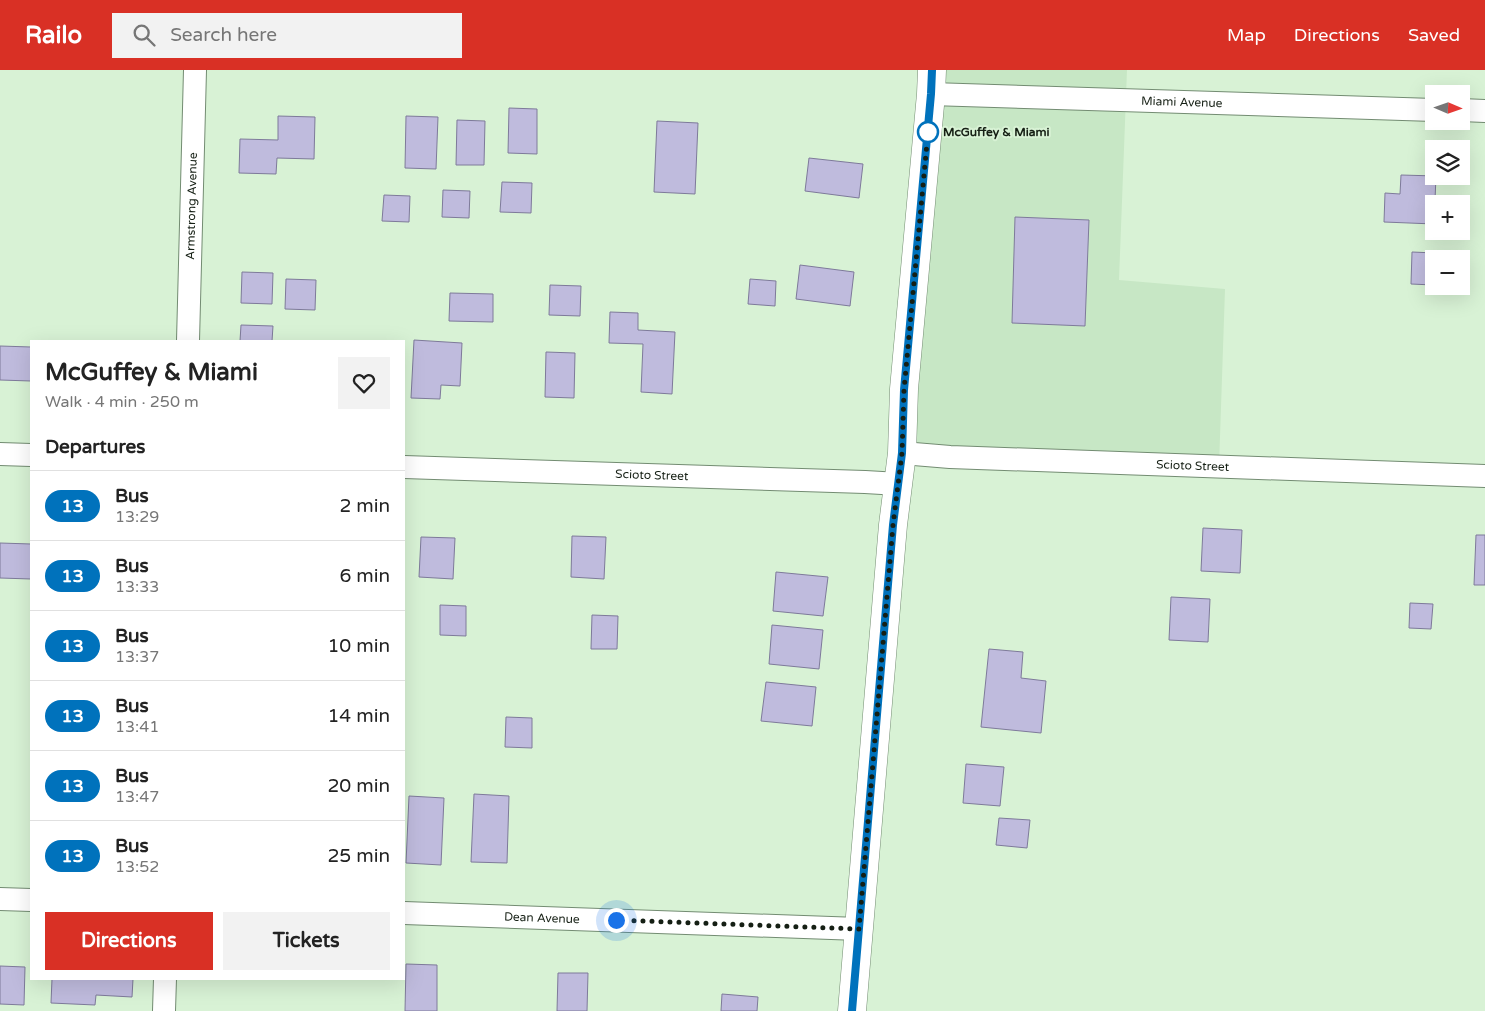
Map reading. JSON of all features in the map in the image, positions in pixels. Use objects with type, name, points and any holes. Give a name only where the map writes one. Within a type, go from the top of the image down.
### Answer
[{"type":"street","name":"Armstrong Avenue","points":[[188,340],[195,70]]},
{"type":"street","name":"Miami Avenue","points":[[931,82],[1425,109]]},
{"type":"street","points":[[852,1011],[893,525],[902,453],[904,390],[931,82]]},
{"type":"street","points":[[1470,110],[1485,111]]},
{"type":"street","name":"Scioto Street","points":[[902,453],[950,457],[1485,476]]},
{"type":"street","points":[[0,454],[30,455]]},
{"type":"street","name":"Scioto Street","points":[[405,467],[899,484]]},
{"type":"street","points":[[0,899],[30,900]]},
{"type":"street","name":"Dean Avenue","points":[[405,912],[859,929]]},
{"type":"street","points":[[164,1011],[165,980]]},
{"type":"shaded area","points":[[932,70],[1127,70],[1119,280],[1225,289],[1219,466],[902,453]]},
{"type":"building","points":[[509,108],[537,109],[537,154],[508,153]]},
{"type":"building","points":[[278,116],[315,117],[314,159],[277,158],[276,174],[239,173],[240,139],[278,140]]},
{"type":"building","points":[[406,116],[438,117],[436,169],[405,168]]},
{"type":"building","points":[[457,120],[485,121],[484,165],[456,165]]},
{"type":"building","points":[[657,121],[698,123],[695,194],[654,192]]},
{"type":"building","points":[[809,158],[863,164],[859,198],[805,191]]},
{"type":"building","points":[[1401,175],[1425,176],[1425,185],[1436,185],[1435,195],[1425,195],[1425,224],[1384,222],[1385,193],[1400,194]]},
{"type":"building","points":[[502,182],[532,183],[531,213],[500,212]]},
{"type":"building","points":[[443,190],[470,191],[469,218],[442,217]]},
{"type":"building","points":[[384,195],[410,196],[409,222],[382,221]]},
{"type":"building","points":[[1015,217],[1089,220],[1085,326],[1012,323]]},
{"type":"building","points":[[1412,252],[1425,253],[1425,285],[1411,284]]},
{"type":"building","points":[[800,265],[854,272],[850,306],[796,299]]},
{"type":"building","points":[[242,272],[273,273],[272,304],[241,303]]},
{"type":"building","points":[[286,279],[316,280],[315,310],[285,309]]},
{"type":"building","points":[[750,279],[776,281],[775,306],[748,304]]},
{"type":"building","points":[[550,285],[581,286],[580,316],[549,315]]},
{"type":"building","points":[[450,293],[493,294],[493,322],[449,321]]},
{"type":"building","points":[[610,312],[638,313],[638,330],[675,332],[672,394],[641,392],[643,344],[609,343]]},
{"type":"building","points":[[241,325],[273,326],[272,340],[240,340]]},
{"type":"building","points":[[414,340],[462,343],[460,386],[441,385],[440,399],[411,398]]},
{"type":"building","points":[[0,346],[30,347],[30,381],[0,380]]},
{"type":"building","points":[[546,352],[575,353],[574,398],[545,397]]},
{"type":"building","points":[[1203,528],[1242,530],[1240,573],[1201,571]]},
{"type":"building","points":[[1476,535],[1485,535],[1485,585],[1474,585]]},
{"type":"building","points":[[572,536],[606,537],[604,579],[571,577]]},
{"type":"building","points":[[421,537],[455,538],[453,579],[419,577]]},
{"type":"building","points":[[0,543],[30,544],[30,579],[0,578]]},
{"type":"building","points":[[776,572],[828,577],[823,616],[773,611]]},
{"type":"building","points":[[1171,597],[1210,599],[1208,642],[1169,640]]},
{"type":"building","points":[[1410,603],[1433,604],[1431,629],[1409,628]]},
{"type":"building","points":[[440,605],[466,606],[466,636],[440,635]]},
{"type":"building","points":[[592,615],[618,616],[617,649],[591,649]]},
{"type":"building","points":[[772,625],[823,630],[819,669],[769,664]]},
{"type":"building","points":[[989,649],[1023,652],[1021,678],[1046,681],[1041,733],[981,727]]},
{"type":"building","points":[[766,682],[816,687],[812,726],[761,721]]},
{"type":"building","points":[[506,717],[532,718],[532,748],[505,747]]},
{"type":"building","points":[[966,764],[1004,767],[1000,806],[963,803]]},
{"type":"building","points":[[474,794],[509,796],[507,863],[471,862]]},
{"type":"building","points":[[409,796],[444,798],[441,865],[406,863]]},
{"type":"building","points":[[999,818],[1030,820],[1027,848],[996,845]]},
{"type":"building","points":[[406,964],[437,965],[437,1011],[405,1011]]},
{"type":"building","points":[[0,966],[25,967],[24,1005],[0,1004]]},
{"type":"building","points":[[558,973],[588,973],[587,1011],[557,1011]]},
{"type":"building","points":[[52,980],[133,980],[132,997],[96,995],[95,1005],[51,1003]]},
{"type":"building","points":[[722,994],[758,997],[757,1011],[721,1011]]},
{"type":"bus line","name":"13","points":[[852,1011],[893,525],[902,453],[904,390],[932,70]]},
{"type":"place","name":"McGuffey & Miami","points":[[928,132]]},
{"type":"route","points":[[616,920],[859,929],[893,525],[902,453],[904,390],[928,132]]}]
